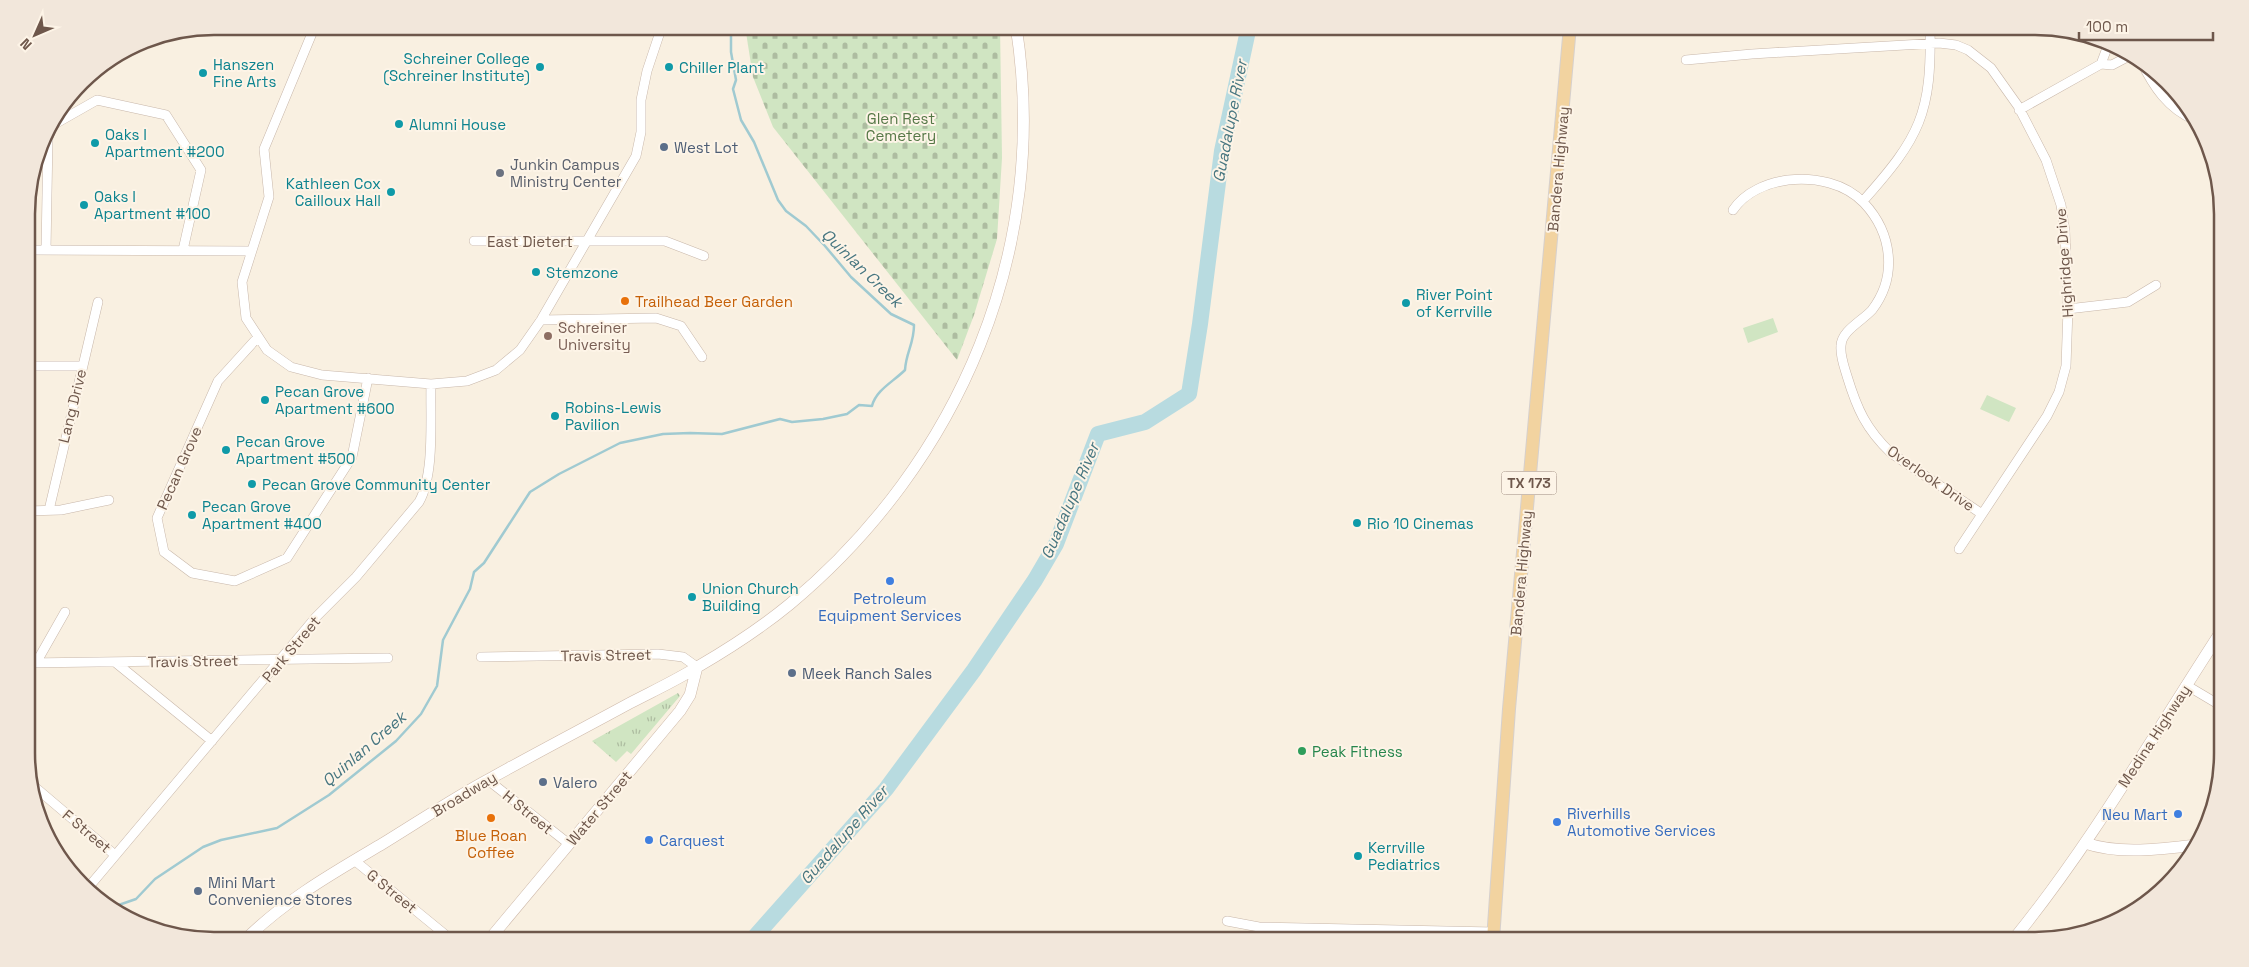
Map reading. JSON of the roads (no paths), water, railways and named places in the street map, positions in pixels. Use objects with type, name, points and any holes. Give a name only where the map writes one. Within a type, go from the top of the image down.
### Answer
[{"type":"main road","name":"Broadway","points":[[255,932],[298,895],[320,880],[488,780],[697,667],[788,606],[857,541],[908,479],[940,428],[959,394],[990,319],[1014,227],[1020,177],[1023,123],[1022,71],[1017,35]]},
{"type":"main road","name":"Bandera Highway","points":[[1494,932],[1511,690],[1569,35]]},
{"type":"main road","name":"Medina Highway","points":[[2019,932],[2060,880],[2085,843],[2214,642]]},
{"type":"main road","name":"Water Street","points":[[496,932],[680,711],[690,695],[697,667]]},
{"type":"main road","points":[[2085,843],[2098,847],[2123,850],[2188,846]]},
{"type":"street","points":[[311,35],[264,149],[269,197],[242,282],[246,318],[267,350],[291,366],[322,374],[431,384],[467,382],[496,370],[520,350],[540,320],[636,156],[641,132],[641,100],[646,71],[659,35]]},
{"type":"street","points":[[1863,201],[1893,167],[1914,134],[1923,114],[1928,93],[1930,35]]},
{"type":"street","name":"Highridge Drive","points":[[1686,60],[1752,54],[1930,44],[1956,45],[1968,50],[1982,60],[1999,77],[2019,110],[2046,160],[2061,205],[2065,231],[2068,309],[2066,366],[2059,392],[2047,416],[1959,549]]},
{"type":"street","points":[[2101,64],[2106,50]]},
{"type":"street","points":[[2019,110],[2101,64],[2112,66],[2124,59]]},
{"type":"street","points":[[2148,75],[2164,98],[2183,113]]},
{"type":"street","points":[[63,118],[96,100],[166,115],[201,170],[183,250]]},
{"type":"street","points":[[46,250],[48,149]]},
{"type":"street","name":"Overlook Drive","points":[[1734,210],[1740,200],[1751,193],[1782,181],[1800,179],[1821,180],[1842,187],[1863,201],[1886,235],[1889,254],[1888,274],[1882,293],[1872,309],[1842,338],[1842,358],[1856,407],[1878,441],[1891,453],[1982,514]]},
{"type":"street","name":"East Dietert","points":[[474,241],[664,241],[704,256]]},
{"type":"street","points":[[35,250],[251,251]]},
{"type":"street","points":[[2068,309],[2128,302],[2156,285]]},
{"type":"street","name":"Lang Drive","points":[[49,510],[98,302]]},
{"type":"street","points":[[540,320],[656,318],[681,326],[702,357]]},
{"type":"street","name":"Pecan Grove","points":[[258,337],[218,381],[157,518],[164,552],[192,573],[235,581],[287,558],[352,457],[368,378]]},
{"type":"street","points":[[35,366],[82,366]]},
{"type":"street","name":"Park Street","points":[[91,882],[282,660],[316,617],[362,570],[423,496],[429,464],[431,384]]},
{"type":"street","points":[[35,511],[61,510],[109,500]]},
{"type":"street","points":[[35,658],[65,612]]},
{"type":"street","name":"Travis Street","points":[[481,657],[658,654],[683,657],[697,667]]},
{"type":"street","name":"Travis Street","points":[[35,663],[388,658]]},
{"type":"street","points":[[116,662],[212,741]]},
{"type":"street","points":[[2186,685],[2214,702]]},
{"type":"street","name":"H Street","points":[[488,780],[569,844]]},
{"type":"street","name":"F Street","points":[[39,790],[115,854]]},
{"type":"street","name":"G Street","points":[[354,860],[442,932]]},
{"type":"street","points":[[1227,921],[1259,927],[1390,932]]},
{"type":"waterway","name":"Quinlan Creek","points":[[120,905],[136,899],[155,879],[203,847],[221,840],[277,828],[329,795],[396,741],[421,714],[437,686],[443,640],[470,589],[474,572],[484,563],[530,492],[559,474],[620,443],[663,434],[722,434],[780,419],[792,422],[823,419],[847,414],[859,405],[872,406],[877,395],[905,370],[913,338],[914,325],[891,314],[851,277],[825,246],[806,226],[786,211],[778,200],[754,142],[741,120],[733,89],[736,80],[731,52],[731,35]]},
{"type":"waterway","name":"Guadalupe River","points":[[759,932],[886,789],[974,670],[1035,580],[1056,544],[1098,434],[1145,422],[1189,394],[1222,151],[1247,35]]},
{"type":"place","name":"Schreiner College (Schreiner Institute)","points":[[540,67]]},
{"type":"place","name":"Chiller Plant","points":[[669,67]]},
{"type":"place","name":"Hanszen Fine Arts","points":[[203,73]]},
{"type":"place","name":"Alumni House","points":[[399,124]]},
{"type":"place","name":"Oaks I Apartment #200","points":[[95,143]]},
{"type":"place","name":"West Lot","points":[[664,147]]},
{"type":"place","name":"Junkin Campus Ministry Center","points":[[500,173]]},
{"type":"place","name":"Kathleen Cox Cailloux Hall","points":[[391,192]]},
{"type":"place","name":"Oaks I Apartment #100","points":[[84,205]]},
{"type":"place","name":"Stemzone","points":[[536,272]]},
{"type":"place","name":"Trailhead Beer Garden","points":[[625,301]]},
{"type":"place","name":"River Point of Kerrville","points":[[1406,303]]},
{"type":"place","name":"Schreiner University","points":[[548,336]]},
{"type":"place","name":"Pecan Grove Apartment #600","points":[[265,400]]},
{"type":"place","name":"Robins-Lewis Pavilion","points":[[555,416]]},
{"type":"place","name":"Pecan Grove Apartment #500","points":[[226,450]]},
{"type":"place","name":"Pecan Grove Community Center","points":[[252,484]]},
{"type":"place","name":"Pecan Grove Apartment #400","points":[[192,515]]},
{"type":"place","name":"Rio 10 Cinemas","points":[[1357,523]]},
{"type":"place","name":"Petroleum Equipment Services","points":[[890,581]]},
{"type":"place","name":"Union Church Building","points":[[692,597]]},
{"type":"place","name":"Meek Ranch Sales","points":[[792,673]]},
{"type":"place","name":"Peak Fitness","points":[[1302,751]]},
{"type":"place","name":"Valero","points":[[543,782]]},
{"type":"place","name":"Neu Mart","points":[[2178,814]]},
{"type":"place","name":"Blue Roan Coffee","points":[[491,818]]},
{"type":"place","name":"Riverhills Automotive Services","points":[[1557,822]]},
{"type":"place","name":"Carquest","points":[[649,840]]},
{"type":"place","name":"Kerrville Pediatrics","points":[[1358,856]]},
{"type":"place","name":"Mini Mart Convenience Stores","points":[[198,891]]},
{"type":"park label","name":"Glen Rest Cemetery","points":[[901,126]]}]
